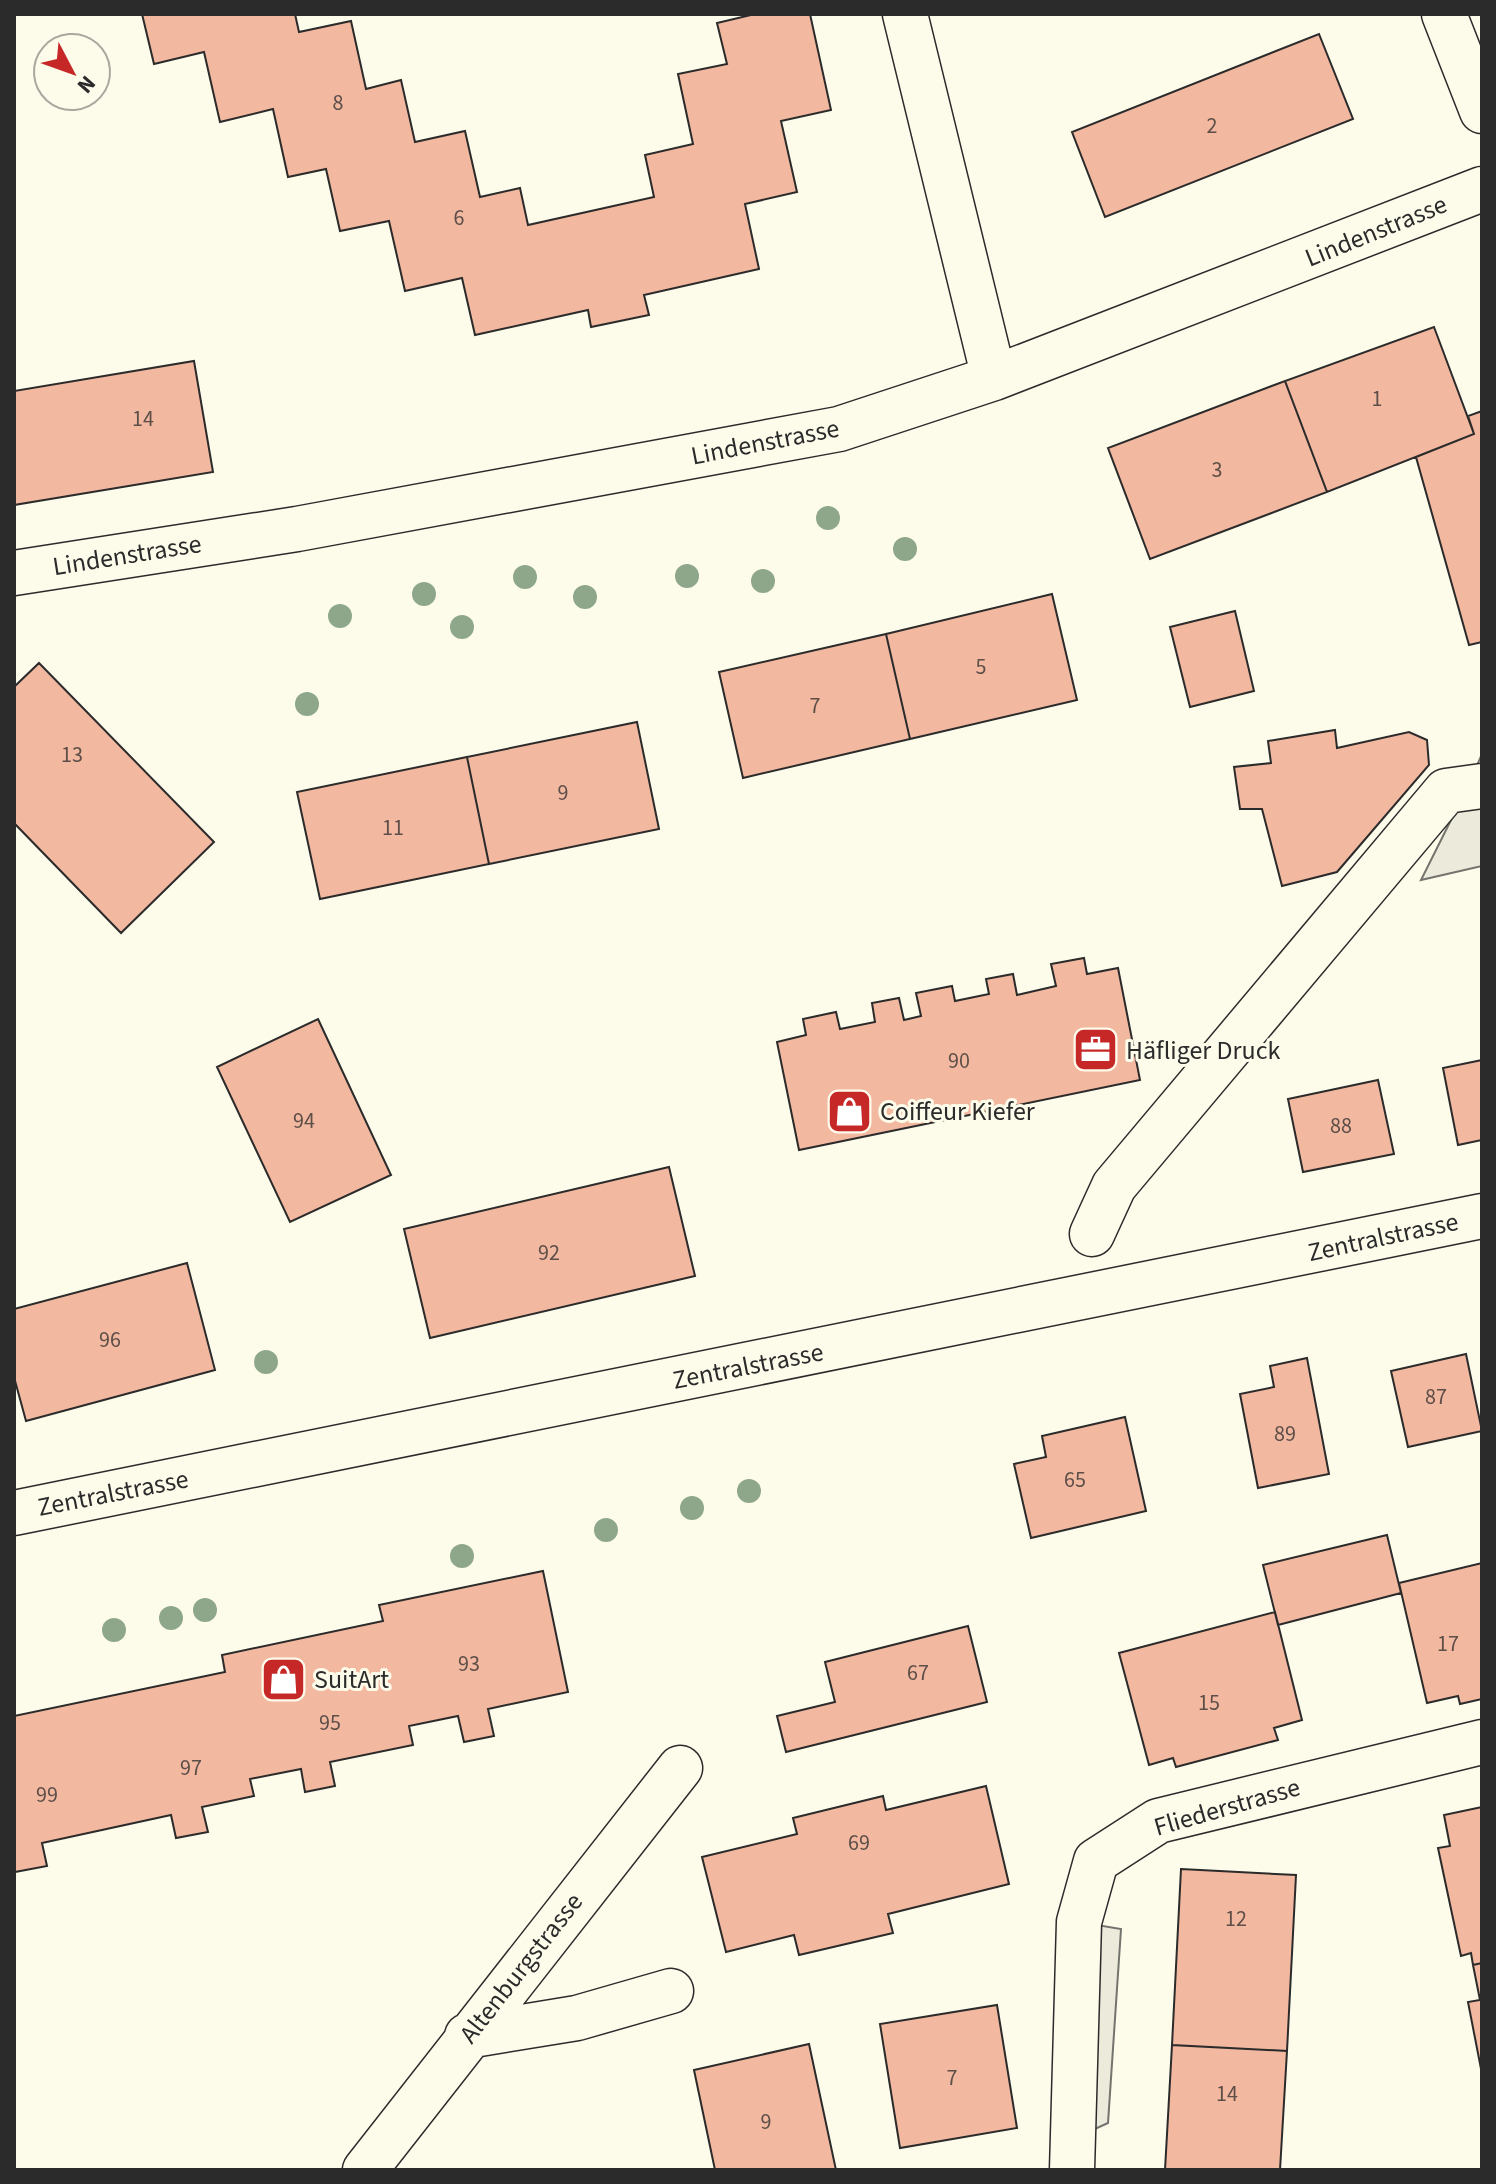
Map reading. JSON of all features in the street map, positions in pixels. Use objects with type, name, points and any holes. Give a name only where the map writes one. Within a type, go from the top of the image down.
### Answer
[{"type":"street","points":[[905,14],[994,378]]},
{"type":"street","points":[[1444,14],[1482,111]]},
{"type":"street","name":"Lindenstrasse","points":[[14,573],[297,529],[839,429],[994,378],[1482,189]]},
{"type":"street","points":[[1092,1234],[1114,1186],[1446,791],[1482,786]]},
{"type":"street","name":"Zentralstrasse","points":[[14,1513],[1482,1216]]},
{"type":"street","name":"Fliederstrasse","points":[[1072,2170],[1079,1922],[1096,1861],[1158,1821],[1482,1742]]},
{"type":"street","name":"Altenburgstrasse","points":[[365,2170],[680,1768]]},
{"type":"street","points":[[467,2036],[577,2018],[671,1991]]},
{"type":"shaded area","points":[[1482,754],[1482,866],[1421,880],[1467,788]]},
{"type":"shaded area","points":[[1079,1922],[1121,1929],[1108,2123],[1073,2139]]},
{"type":"building","points":[[142,14],[295,14],[299,32],[351,21],[366,89],[401,80],[415,142],[465,131],[480,197],[520,188],[528,225],[654,197],[645,155],[693,144],[678,74],[727,64],[717,23],[755,14],[810,14],[831,110],[781,121],[797,192],[745,204],[759,269],[644,295],[649,315],[591,327],[588,310],[475,335],[462,278],[405,291],[389,221],[340,231],[326,169],[288,177],[273,109],[220,122],[204,52],[154,64]]},
{"type":"building","points":[[1319,34],[1353,119],[1105,217],[1072,132]]},
{"type":"building","points":[[1434,327],[1474,434],[1327,492],[1285,381]]},
{"type":"building","points":[[194,361],[213,472],[14,505],[14,391]]},
{"type":"building","points":[[1285,381],[1327,492],[1150,559],[1108,448]]},
{"type":"building","points":[[1482,411],[1482,642],[1469,645],[1416,457],[1474,434],[1468,416]]},
{"type":"building","points":[[1052,594],[1077,700],[910,739],[886,634]]},
{"type":"building","points":[[1235,611],[1254,691],[1190,707],[1170,627]]},
{"type":"building","points":[[886,634],[910,739],[743,778],[719,672]]},
{"type":"building","points":[[39,663],[214,842],[121,933],[14,823],[14,687]]},
{"type":"building","points":[[637,722],[659,829],[489,864],[467,757]]},
{"type":"building","points":[[1335,730],[1337,748],[1409,732],[1427,740],[1429,765],[1337,872],[1282,886],[1262,809],[1240,809],[1234,767],[1271,763],[1268,741]]},
{"type":"building","points":[[467,757],[489,864],[320,899],[297,792]]},
{"type":"building","points":[[1084,958],[1087,974],[1118,968],[1140,1080],[799,1150],[777,1042],[806,1035],[803,1019],[836,1012],[840,1029],[875,1022],[872,1003],[899,998],[904,1020],[921,1016],[916,993],[952,986],[955,1001],[989,994],[986,979],[1013,974],[1017,995],[1056,986],[1051,964]]},
{"type":"building","points":[[318,1019],[391,1175],[290,1222],[217,1067]]},
{"type":"building","points":[[1482,1060],[1482,1140],[1458,1145],[1443,1068]]},
{"type":"building","points":[[1378,1080],[1394,1154],[1303,1172],[1288,1099]]},
{"type":"building","points":[[669,1167],[695,1276],[430,1338],[404,1229]]},
{"type":"building","points":[[187,1263],[215,1370],[26,1421],[14,1377],[14,1309]]},
{"type":"building","points":[[1466,1354],[1482,1431],[1408,1447],[1391,1371]]},
{"type":"building","points":[[1307,1358],[1329,1474],[1258,1488],[1240,1394],[1274,1387],[1270,1366]]},
{"type":"building","points":[[1125,1417],[1146,1511],[1031,1538],[1014,1464],[1046,1457],[1042,1436]]},
{"type":"building","points":[[1387,1535],[1401,1593],[1278,1625],[1263,1565]]},
{"type":"building","points":[[1482,1563],[1482,1699],[1460,1704],[1458,1696],[1427,1703],[1399,1583]]},
{"type":"building","points":[[543,1571],[568,1692],[488,1709],[494,1736],[464,1742],[458,1716],[409,1726],[413,1745],[330,1762],[335,1786],[305,1792],[301,1769],[250,1779],[254,1796],[202,1807],[208,1832],[176,1838],[171,1815],[42,1843],[47,1866],[15,1872],[14,1716],[225,1672],[222,1655],[383,1621],[379,1605]]},
{"type":"building","points":[[1275,1612],[1302,1720],[1274,1728],[1278,1740],[1176,1767],[1173,1758],[1149,1765],[1119,1653]]},
{"type":"building","points":[[968,1626],[987,1702],[786,1752],[777,1716],[835,1702],[825,1662]]},
{"type":"building","points":[[986,1786],[1009,1884],[888,1914],[893,1933],[799,1955],[794,1935],[726,1952],[702,1857],[797,1834],[793,1818],[883,1796],[886,1810]]},
{"type":"building","points":[[1482,1807],[1482,1963],[1473,1965],[1471,1953],[1461,1956],[1438,1848],[1450,1846],[1444,1815]]},
{"type":"building","points":[[1181,1869],[1296,1875],[1287,2051],[1172,2045]]},
{"type":"building","points":[[1482,1963],[1482,2074],[1468,2002],[1480,2000],[1473,1965]]},
{"type":"building","points":[[997,2005],[1017,2128],[900,2148],[880,2024]]},
{"type":"building","points":[[809,2044],[836,2170],[715,2170],[694,2070]]},
{"type":"building","points":[[1172,2045],[1287,2051],[1280,2170],[1165,2170]]},
{"type":"place","name":"Häfliger Druck","points":[[1095,1050]]},
{"type":"place","name":"Coiffeur Kiefer","points":[[849,1111]]},
{"type":"place","name":"SuitArt","points":[[283,1679]]}]
